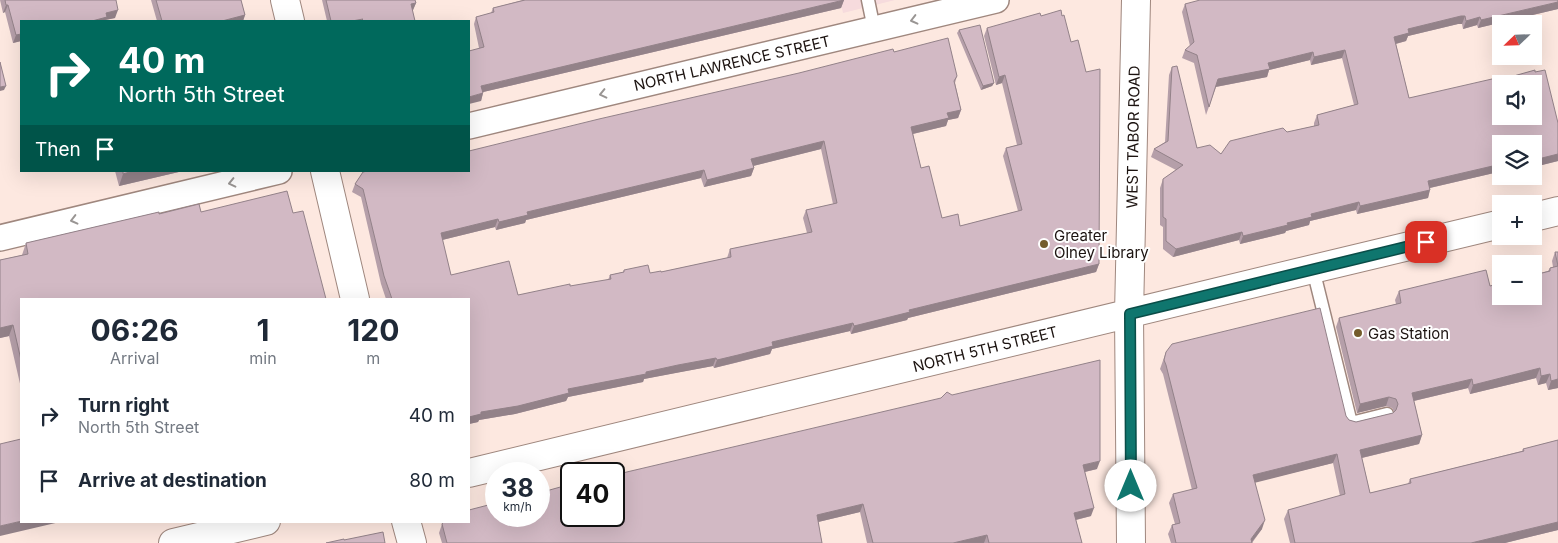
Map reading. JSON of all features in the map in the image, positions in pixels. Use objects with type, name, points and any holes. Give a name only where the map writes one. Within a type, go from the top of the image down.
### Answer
[{"type":"street","points":[[285,0],[290,20]]},
{"type":"street","name":"NORTH LAWRENCE STREET","points":[[470,126],[874,29],[952,5],[996,0]]},
{"type":"street","name":"WEST TABOR ROAD","points":[[1131,543],[1130,314],[1136,0]]},
{"type":"street","points":[[0,238],[276,172]]},
{"type":"street","points":[[325,172],[355,298]]},
{"type":"street","points":[[1542,215],[1558,211]]},
{"type":"street","name":"NORTH 5TH STREET","points":[[470,474],[1492,226]]},
{"type":"street","points":[[173,543],[258,523]]},
{"type":"street","points":[[407,523],[412,543]]},
{"type":"lane","points":[[868,0],[874,29]]},
{"type":"lane","points":[[1313,269],[1351,423],[1388,414]]},
{"type":"shaded area","points":[[840,0],[895,0],[843,13]]},
{"type":"building","points":[[5,0],[116,0],[118,10],[106,13],[107,17],[96,20],[20,20],[20,34],[16,35],[8,5],[6,5]]},
{"type":"building","points":[[156,0],[241,0],[245,15],[226,20],[162,20]]},
{"type":"building","points":[[326,0],[415,0],[416,3],[411,4],[415,20],[331,20]]},
{"type":"building","points":[[525,0],[844,0],[481,86],[483,93],[470,97],[470,51],[484,47],[476,17],[494,12],[493,8]]},
{"type":"building","points":[[1200,0],[1558,0],[1558,2],[1502,15],[1492,15],[1492,17],[1481,20],[1480,17],[1466,21],[1465,16],[1461,16],[1408,29],[1409,33],[1394,37],[1409,98],[1492,79],[1492,125],[1542,125],[1542,75],[1517,75],[1535,70],[1535,72],[1545,70],[1558,123],[1558,154],[1542,158],[1542,135],[1492,135],[1492,166],[1428,181],[1430,190],[1360,206],[1359,202],[1311,214],[1312,217],[1287,223],[1288,225],[1243,236],[1242,232],[1176,249],[1166,241],[1166,219],[1163,217],[1163,179],[1183,165],[1154,149],[1168,141],[1172,67],[1177,66],[1197,148],[1210,145],[1221,154],[1230,141],[1283,128],[1287,132],[1319,125],[1317,115],[1358,104],[1345,50],[1314,57],[1313,52],[1268,63],[1270,69],[1218,79],[1209,107],[1197,55],[1185,50],[1194,42],[1185,4]]},
{"type":"building","points":[[1061,10],[1071,42],[1078,40],[1086,72],[1100,69],[1099,264],[909,310],[910,312],[854,326],[853,323],[772,342],[773,346],[717,360],[716,358],[678,365],[646,372],[646,374],[568,389],[569,393],[518,406],[481,412],[481,414],[470,417],[470,298],[392,298],[384,276],[363,189],[355,184],[363,172],[470,172],[470,151],[893,49],[894,52],[948,38],[957,76],[954,81],[961,110],[947,113],[949,118],[911,127],[921,168],[929,166],[942,218],[958,214],[960,226],[1022,210],[1006,148],[1022,144],[1005,75],[999,77],[987,28],[1040,13],[1041,16]],"holes":[[[824,141],[837,203],[806,210],[812,232],[730,249],[731,257],[661,272],[650,273],[648,265],[610,275],[611,279],[570,286],[570,284],[518,295],[509,261],[451,275],[441,233],[498,219],[499,222],[528,215],[527,212],[704,170],[707,180],[754,168],[751,159]]]},
{"type":"building","points":[[980,25],[994,83],[983,86],[959,30]]},
{"type":"building","points":[[0,62],[6,86],[0,87]]},
{"type":"building","points":[[287,191],[293,213],[303,211],[326,298],[20,298],[20,356],[13,325],[0,328],[0,260],[28,254],[26,243],[199,204],[201,212]]},
{"type":"building","points":[[1555,252],[1558,252],[1558,266]]},
{"type":"building","points":[[1558,266],[1558,379],[1551,381],[1550,374],[1541,376],[1540,368],[1473,385],[1472,379],[1412,393],[1422,435],[1360,450],[1370,493],[1411,483],[1410,479],[1524,451],[1523,449],[1558,440],[1558,522],[1471,543],[1295,543],[1288,510],[1345,494],[1337,454],[1253,475],[1265,520],[1251,539],[1252,543],[1176,543],[1172,525],[1180,523],[1173,494],[1197,488],[1164,360],[1166,352],[1172,344],[1320,308],[1346,416],[1349,420],[1356,422],[1393,413],[1398,404],[1396,399],[1389,397],[1360,404],[1339,318],[1401,303],[1399,291],[1486,270],[1490,286],[1492,285],[1492,305],[1542,305],[1542,273],[1550,271],[1550,268]]},
{"type":"building","points":[[1100,360],[1100,461],[1083,465],[1094,508],[1074,513],[1082,543],[989,543],[987,535],[953,543],[873,543],[863,504],[817,515],[822,543],[447,543],[443,523],[470,523],[470,510],[485,506],[485,527],[550,527],[550,490],[560,487],[560,527],[625,527],[625,472],[941,398],[947,392],[952,395]]},
{"type":"building","points":[[20,439],[20,521],[0,526],[0,444]]},
{"type":"building","points":[[383,532],[385,543],[326,543],[344,539]]},
{"type":"place","name":"Greater Olney Library","points":[[1044,244]]},
{"type":"place","name":"Gas Station","points":[[1358,333]]},
{"type":"route","points":[[1131,486],[1130,314],[1426,242]]}]
